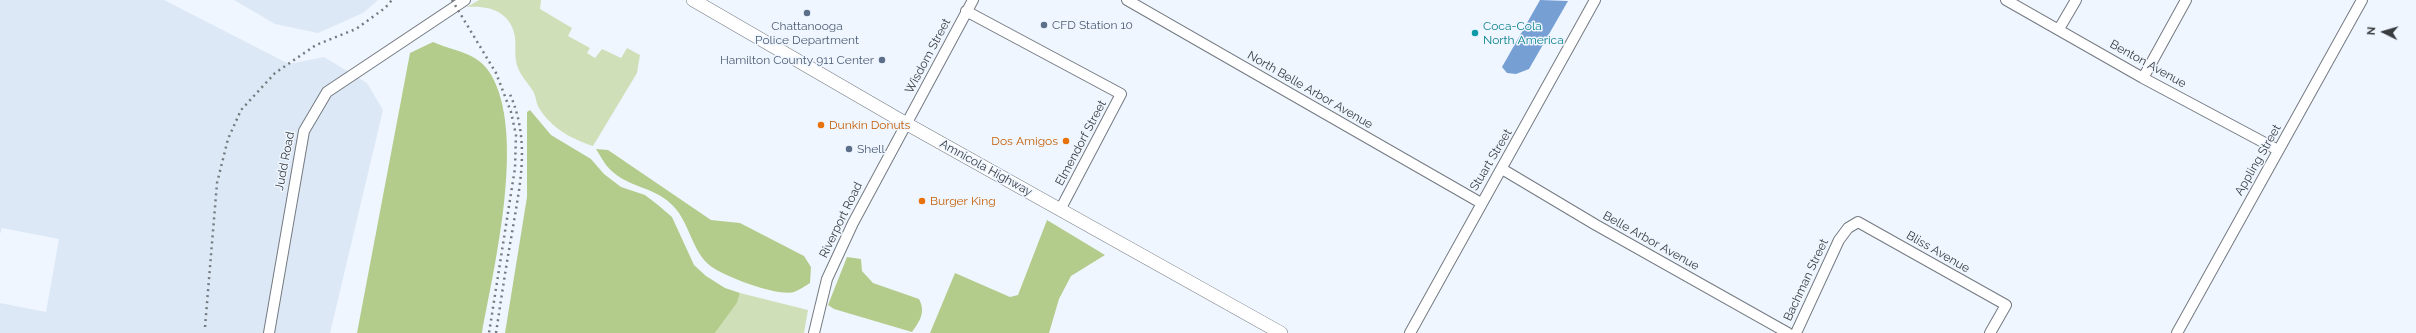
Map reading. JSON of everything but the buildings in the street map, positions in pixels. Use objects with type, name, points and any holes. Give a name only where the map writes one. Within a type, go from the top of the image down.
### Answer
[{"type":"main road","name":"Amnicola Highway","points":[[694,0],[907,124],[1281,333]]},
{"type":"street","name":"Judd Road","points":[[269,333],[296,166],[304,131],[313,114],[327,92],[464,0]]},
{"type":"street","name":"Wisdom Street","points":[[907,124],[972,0]]},
{"type":"street","name":"North Belle Arbor Avenue","points":[[1127,0],[1480,203]]},
{"type":"street","name":"Stuart Street","points":[[1410,333],[1480,203],[1502,169],[1595,0]]},
{"type":"street","name":"Benton Avenue","points":[[2006,0],[2059,28],[2143,78],[2278,150]]},
{"type":"street","points":[[2059,28],[2076,0]]},
{"type":"street","points":[[2143,78],[2186,0]]},
{"type":"street","name":"Appling Street","points":[[2177,333],[2362,0]]},
{"type":"street","name":"Elmendorf Street","points":[[966,12],[1121,94],[1060,210]]},
{"type":"street","name":"Riverport Road","points":[[814,333],[827,279],[878,174],[907,124]]},
{"type":"street","name":"Belle Arbor Avenue","points":[[1502,169],[1596,225],[1788,333]]},
{"type":"street","name":"Bliss Avenue","points":[[1858,222],[2006,306],[1990,333]]},
{"type":"street","name":"Bachman Street","points":[[1796,333],[1838,240],[1848,228],[1858,222]]},
{"type":"shaded area","points":[[0,0],[164,0],[289,64],[324,57],[367,83],[383,110],[330,333],[0,333],[0,303],[46,312],[59,239],[2,228],[0,234]]},
{"type":"shaded area","points":[[234,0],[378,0],[363,13],[318,33],[275,24]]},
{"type":"green space","points":[[479,0],[541,0],[540,9],[572,28],[568,36],[590,48],[587,53],[595,58],[602,49],[621,58],[627,48],[640,55],[637,73],[593,146],[563,132],[550,122],[544,115],[538,106],[533,91],[518,68],[513,28],[509,21],[498,12],[484,7],[467,7]]},
{"type":"green space","points":[[433,42],[472,56],[485,66],[490,73],[501,98],[506,129],[507,164],[500,237],[482,333],[357,333],[410,53]]},
{"type":"green space","points":[[530,110],[551,135],[591,159],[604,174],[621,187],[645,195],[672,217],[694,265],[706,276],[725,288],[740,293],[737,303],[715,333],[505,333],[527,197],[527,112]]},
{"type":"green space","points":[[596,149],[608,150],[711,220],[740,223],[804,256],[811,267],[810,283],[794,292],[786,293],[748,284],[734,279],[712,267],[706,262],[696,248],[681,216],[676,209],[664,198],[621,178],[611,171]]},
{"type":"green space","points":[[1047,220],[1105,255],[1071,276],[1059,299],[1049,333],[930,333],[955,273],[1010,297],[1018,295]]},
{"type":"green space","points":[[847,257],[861,259],[862,271],[873,283],[919,299],[922,312],[912,332],[834,309],[828,305]]},
{"type":"green space","points":[[740,293],[808,310],[804,333],[715,333],[737,303]]},
{"type":"water","points":[[1540,0],[1568,1],[1529,69],[1516,74],[1507,73],[1502,67]]},
{"type":"railway","points":[[205,327],[217,183],[228,139],[241,110],[275,73],[316,45],[356,29],[385,8],[392,0]]},
{"type":"railway","points":[[452,0],[496,73],[511,112],[516,135],[515,168],[489,333]]},
{"type":"railway","points":[[496,333],[518,197],[522,162],[520,127],[516,110],[509,92]]},
{"type":"place","name":"Chattanooga Police Department","points":[[807,13]]},
{"type":"place","name":"CFD Station 10","points":[[1044,25]]},
{"type":"place","name":"Coca-Cola North America","points":[[1475,33]]},
{"type":"place","name":"Hamilton County 911 Center","points":[[882,60]]},
{"type":"place","name":"Dunkin Donuts","points":[[821,125]]},
{"type":"place","name":"Dos Amigos","points":[[1066,141]]},
{"type":"place","name":"Shell","points":[[849,149]]},
{"type":"place","name":"Burger King","points":[[922,201]]}]
